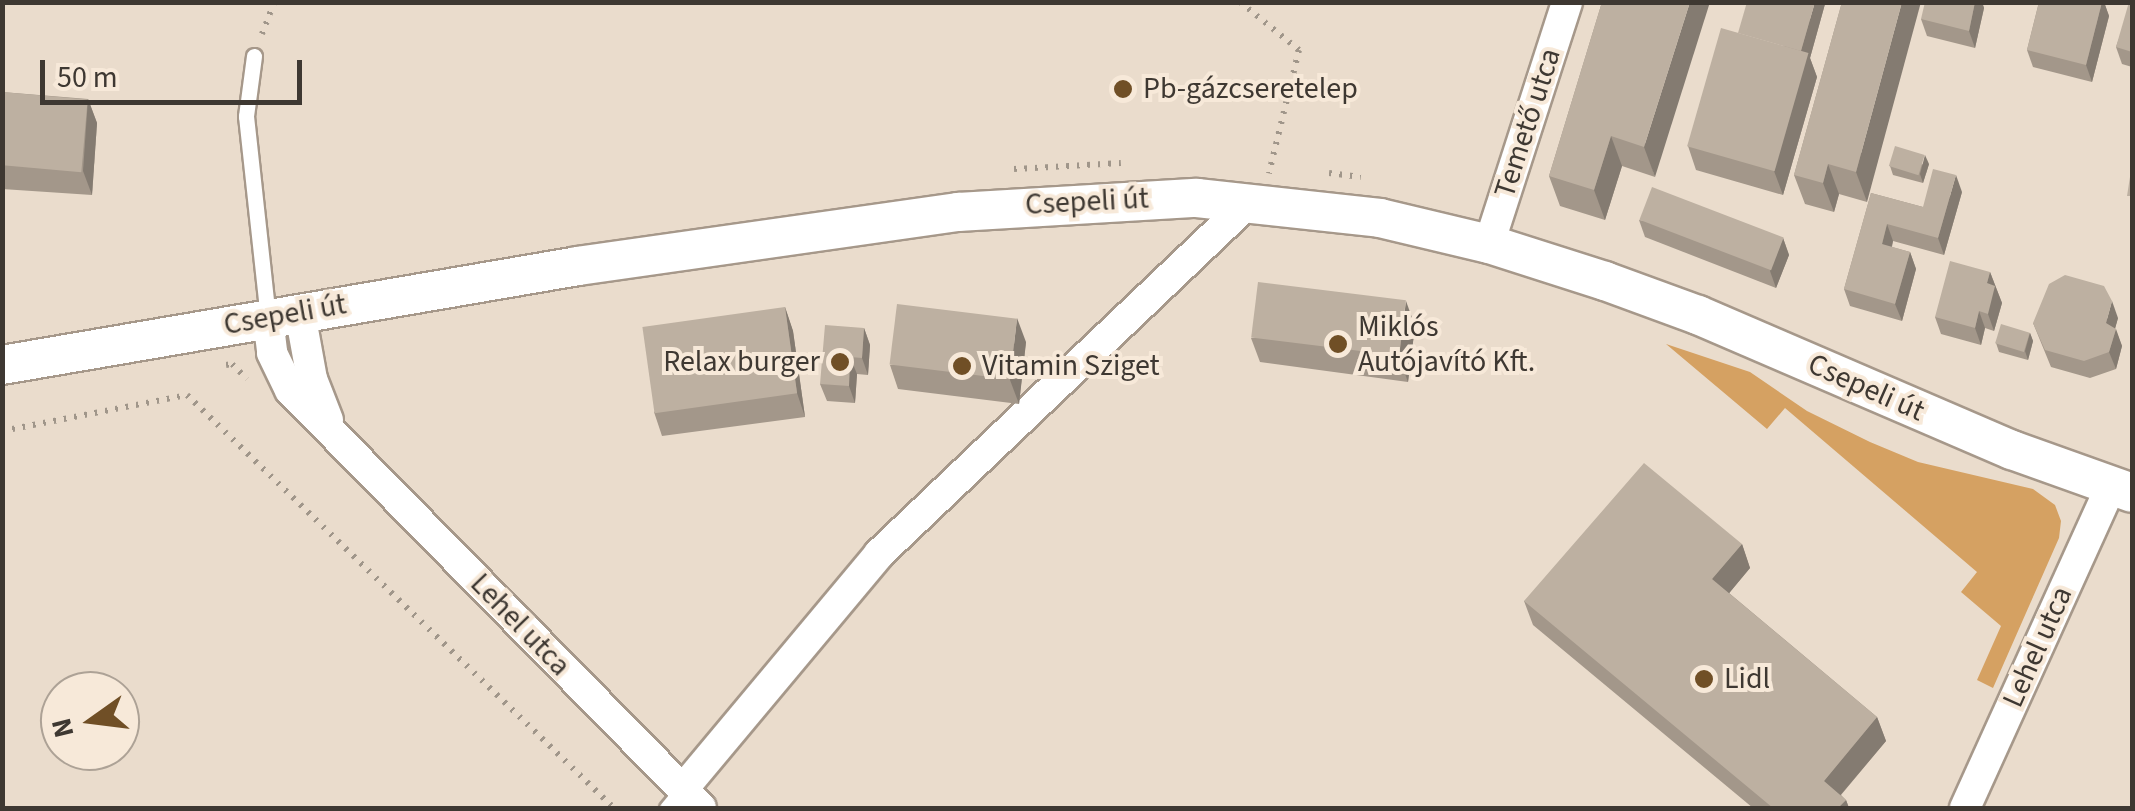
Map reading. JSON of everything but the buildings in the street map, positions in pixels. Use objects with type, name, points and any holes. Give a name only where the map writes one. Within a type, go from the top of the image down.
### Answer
[{"type":"street","name":"Temető utca","points":[[1489,244],[1567,2]]},
{"type":"street","name":"Csepeli út","points":[[2,364],[578,266],[994,207],[1151,198],[1252,186],[1489,244],[1698,315],[1981,437],[2122,489]]},
{"type":"street","points":[[683,802],[879,554],[1252,186]]},
{"type":"street","name":"Lehel utca","points":[[284,316],[339,440],[683,802]]},
{"type":"street","name":"Lehel utca","points":[[1965,808],[2122,489]]},
{"type":"lane","points":[[254,56],[246,116],[284,316]]},
{"type":"path","points":[[254,56],[274,2]]},
{"type":"path","points":[[1240,2],[1299,50],[1271,171],[1252,186]]},
{"type":"path","points":[[1005,170],[1077,162],[1130,163]]},
{"type":"path","points":[[1252,186],[1271,171],[1290,172]]},
{"type":"path","points":[[1328,173],[1365,178]]},
{"type":"path","points":[[2,431],[187,395],[614,808]]},
{"type":"shaded area","points":[[1666,344],[1750,372],[1807,411],[1918,462],[2033,489],[2055,505],[2061,521],[2059,538],[1993,688],[1977,680],[2001,626],[1961,592],[1977,572],[1785,408],[1767,429]]},
{"type":"place","name":"Pb-gázcseretelep","points":[[1123,89]]},
{"type":"place","name":"Miklós Autójavító Kft.","points":[[1338,344]]},
{"type":"place","name":"Relax burger","points":[[840,362]]},
{"type":"place","name":"Vitamin Sziget","points":[[962,366]]},
{"type":"place","name":"Lidl","points":[[1704,679]]}]
